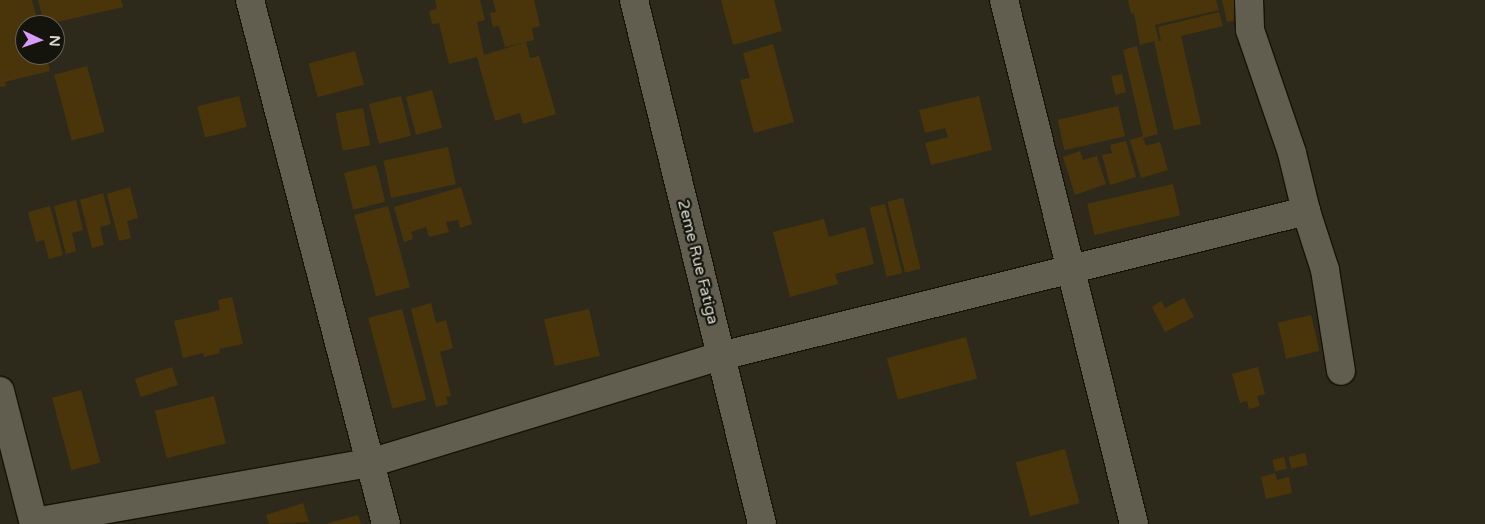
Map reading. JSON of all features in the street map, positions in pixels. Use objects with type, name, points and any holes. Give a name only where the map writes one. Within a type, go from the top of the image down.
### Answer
[{"type":"street","points":[[250,0],[386,524]]},
{"type":"street","name":"2eme Rue Fatiga","points":[[634,0],[762,524]]},
{"type":"street","points":[[1004,0],[1134,524]]},
{"type":"street","points":[[1249,0],[1250,30],[1292,153],[1306,211],[1325,270],[1342,371]]},
{"type":"street","points":[[0,391],[34,523],[370,463],[721,356],[1306,211]]},
{"type":"building","points":[[0,0],[32,0],[36,15],[15,15],[15,65],[48,65],[50,71],[5,82],[6,86],[0,87]]},
{"type":"building","points":[[38,0],[121,0],[123,7],[65,20],[65,15],[42,15]]},
{"type":"building","points":[[435,0],[480,0],[485,20],[477,22],[484,55],[526,42],[530,58],[539,56],[556,114],[523,124],[520,113],[495,121],[477,57],[449,64],[439,23],[432,24],[429,11],[437,9]]},
{"type":"building","points":[[493,0],[534,0],[540,26],[532,28],[534,40],[505,47],[499,26],[493,27],[490,13],[496,12]]},
{"type":"building","points":[[721,0],[774,0],[782,31],[733,45]]},
{"type":"building","points":[[1128,0],[1216,0],[1219,10],[1155,25],[1159,41],[1161,41],[1158,27],[1219,12],[1223,26],[1181,36],[1201,124],[1174,130],[1154,41],[1140,45],[1134,13],[1131,14]]},
{"type":"building","points":[[1222,0],[1238,0],[1242,19],[1227,22]]},
{"type":"building","points":[[773,44],[794,122],[754,133],[740,80],[750,78],[743,53]]},
{"type":"building","points":[[1137,46],[1158,134],[1143,138],[1146,146],[1160,142],[1168,170],[1141,178],[1130,140],[1143,136],[1123,50]]},
{"type":"building","points":[[355,51],[364,85],[318,97],[309,63]]},
{"type":"building","points":[[87,66],[105,132],[72,140],[54,75]]},
{"type":"building","points":[[1122,74],[1126,93],[1115,95],[1111,76]]},
{"type":"building","points":[[432,90],[442,128],[416,135],[406,97]]},
{"type":"building","points":[[239,96],[247,127],[205,137],[197,106]]},
{"type":"building","points":[[401,96],[411,136],[379,144],[369,104]]},
{"type":"building","points":[[979,96],[992,150],[931,165],[925,143],[948,137],[945,128],[925,133],[919,110]]},
{"type":"building","points":[[1118,106],[1125,136],[1065,150],[1058,120]]},
{"type":"building","points":[[363,108],[370,145],[343,151],[336,113]]},
{"type":"building","points":[[1126,141],[1136,177],[1110,185],[1102,155],[1112,153],[1110,145]]},
{"type":"building","points":[[448,147],[456,184],[391,198],[383,161]]},
{"type":"building","points":[[1080,151],[1083,160],[1097,156],[1106,184],[1075,195],[1063,157]]},
{"type":"building","points":[[376,165],[385,202],[353,210],[344,173]]},
{"type":"building","points":[[1173,184],[1180,215],[1094,235],[1087,204]]},
{"type":"building","points":[[130,187],[138,218],[127,221],[131,238],[119,241],[107,194]]},
{"type":"building","points":[[461,187],[472,224],[460,228],[458,220],[446,222],[449,232],[429,237],[426,227],[411,232],[413,239],[404,242],[394,207]]},
{"type":"building","points":[[103,193],[111,224],[100,227],[104,245],[92,248],[80,200]]},
{"type":"building","points":[[903,198],[921,269],[905,273],[887,202]]},
{"type":"building","points":[[76,200],[83,230],[72,233],[76,251],[66,254],[54,206]]},
{"type":"building","points":[[885,204],[902,273],[887,277],[869,208]]},
{"type":"building","points":[[50,206],[63,255],[49,259],[44,240],[36,242],[28,212]]},
{"type":"building","points":[[388,206],[410,287],[376,296],[354,215]]},
{"type":"building","points":[[824,219],[829,237],[865,227],[874,264],[835,274],[838,284],[790,297],[773,232]]},
{"type":"building","points":[[232,297],[243,344],[219,349],[220,353],[204,357],[203,353],[183,358],[174,321],[220,310],[218,300]]},
{"type":"building","points":[[1184,298],[1194,317],[1165,332],[1152,307],[1161,301],[1165,308]]},
{"type":"building","points":[[431,303],[436,323],[446,320],[453,348],[440,352],[451,396],[446,397],[448,404],[436,407],[411,309]]},
{"type":"building","points":[[402,309],[426,400],[393,409],[368,318]]},
{"type":"building","points":[[589,309],[600,356],[555,366],[544,319]]},
{"type":"building","points":[[1311,315],[1319,351],[1286,359],[1278,323]]},
{"type":"building","points":[[966,337],[977,379],[898,400],[887,358]]},
{"type":"building","points":[[172,367],[178,385],[141,397],[135,379]]},
{"type":"building","points":[[1258,367],[1265,394],[1257,396],[1260,406],[1249,409],[1247,401],[1240,403],[1232,374]]},
{"type":"building","points":[[81,390],[100,462],[71,470],[52,398]]},
{"type":"building","points":[[214,396],[226,444],[167,458],[155,411]]},
{"type":"building","points":[[1065,449],[1079,503],[1030,516],[1016,462]]},
{"type":"building","points":[[1305,453],[1308,465],[1291,469],[1289,457]]},
{"type":"building","points":[[1284,457],[1287,469],[1275,472],[1272,460]]},
{"type":"building","points":[[1275,473],[1277,480],[1289,477],[1292,493],[1266,499],[1261,477]]},
{"type":"building","points":[[303,503],[309,522],[269,524],[266,515]]},
{"type":"building","points":[[358,515],[361,524],[328,524],[328,523]]}]
